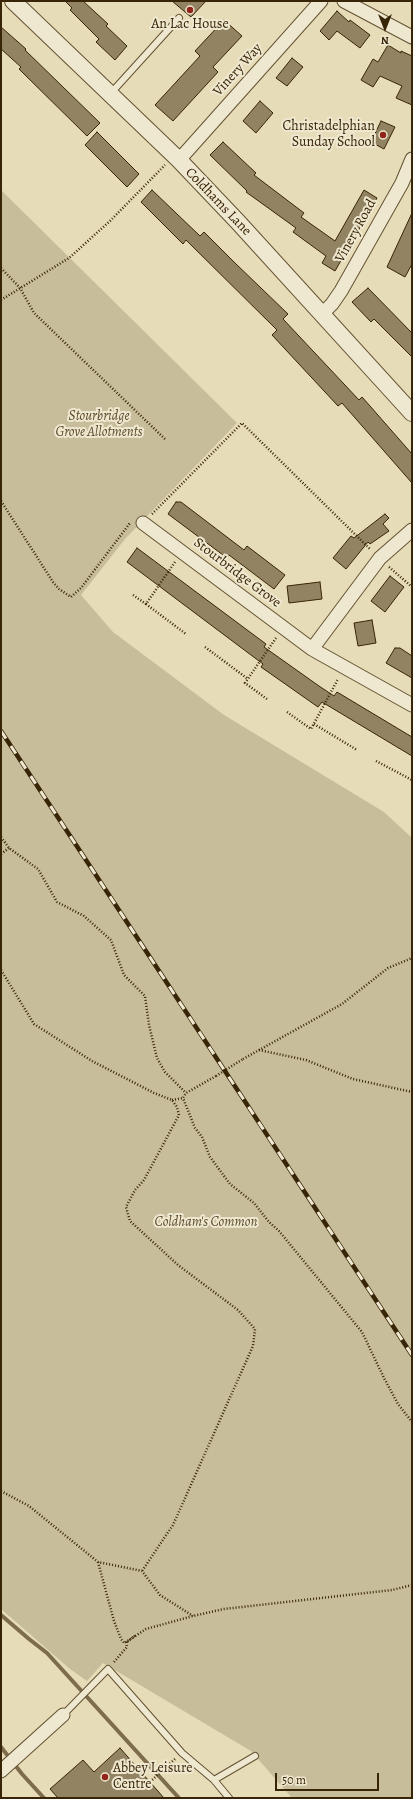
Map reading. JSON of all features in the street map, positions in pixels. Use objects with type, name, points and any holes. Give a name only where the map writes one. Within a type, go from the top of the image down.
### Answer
[{"type":"street","name":"Coldhams Lane","points":[[13,1],[176,158],[238,222],[412,413]]},
{"type":"street","name":"Vinery Way","points":[[176,158],[322,1]]},
{"type":"street","points":[[344,1],[412,36]]},
{"type":"street","name":"Vinery Road","points":[[322,314],[332,304],[341,291],[407,184],[412,159]]},
{"type":"street","name":"Stourbridge Grove","points":[[137,522],[182,552],[312,649],[412,705]]},
{"type":"street","points":[[312,649],[380,558],[412,530]]},
{"type":"street","points":[[8,1764],[63,1715]]},
{"type":"lane","points":[[110,94],[179,18]]},
{"type":"lane","points":[[63,1715],[108,1669],[182,1753],[214,1780],[229,1798]]},
{"type":"lane","points":[[214,1780],[255,1756]]},
{"type":"path","points":[[1,300],[69,258],[176,158]]},
{"type":"path","points":[[1,268],[20,288],[34,313],[166,440]]},
{"type":"path","points":[[1,501],[53,582],[59,589],[71,597],[137,522],[242,423],[380,558],[412,587]]},
{"type":"path","points":[[146,604],[182,552]]},
{"type":"path","points":[[133,595],[186,634]]},
{"type":"path","points":[[267,698],[245,683],[283,628]]},
{"type":"path","points":[[205,647],[248,679]]},
{"type":"path","points":[[287,712],[311,728],[344,668]]},
{"type":"path","points":[[314,724],[357,750]]},
{"type":"path","points":[[376,761],[412,780]]},
{"type":"path","points":[[1,836],[9,848],[38,869],[57,902],[84,916],[111,940],[124,975],[144,996],[157,1058],[165,1072],[186,1093]]},
{"type":"path","points":[[1,854],[9,848]]},
{"type":"path","points":[[1,970],[34,1024],[92,1061],[154,1093],[172,1100],[183,1098],[186,1093],[257,1050],[266,1047],[342,1004],[388,968],[412,958]]},
{"type":"path","points":[[257,1050],[306,1060],[353,1079],[412,1092]]},
{"type":"path","points":[[183,1098],[195,1128],[202,1137],[205,1148],[215,1165],[230,1184],[254,1203],[362,1332],[398,1404],[412,1422]]},
{"type":"path","points":[[142,1571],[173,1525],[253,1346],[255,1329],[238,1310],[178,1265],[130,1222],[126,1207],[135,1190],[144,1180],[179,1115],[177,1107],[172,1100]]},
{"type":"path","points":[[1,1491],[29,1506],[98,1562],[142,1571],[160,1595],[193,1616]]},
{"type":"path","points":[[98,1562],[114,1621],[121,1639],[127,1647]]},
{"type":"path","points":[[108,1669],[127,1647],[126,1642],[146,1629],[193,1616],[224,1609],[392,1590],[412,1585]]},
{"type":"path","points":[[150,1782],[165,1768]]},
{"type":"green space","name":"Coldham's Common","points":[[1,190],[237,423],[125,539],[81,595],[113,632],[224,715],[384,812],[412,838],[412,1798],[292,1798],[251,1751],[103,1663],[87,1681],[70,1669],[1,1609]]},
{"type":"building","points":[[65,1],[83,1],[108,24],[106,26],[127,46],[115,60],[96,42],[99,39],[70,10],[72,8]]},
{"type":"building","name":"An Lac House","points":[[172,1],[206,1],[191,17]]},
{"type":"building","points":[[337,11],[349,22],[350,20],[370,35],[360,48],[337,31],[329,40],[320,31]]},
{"type":"building","points":[[224,20],[242,36],[213,67],[218,72],[173,121],[155,105],[200,56],[195,51]]},
{"type":"building","points":[[1,27],[26,49],[25,50],[100,123],[87,136],[19,69],[21,67],[1,49]]},
{"type":"building","points":[[388,45],[401,53],[401,51],[412,56],[412,105],[396,98],[402,86],[380,76],[373,87],[361,80],[373,59],[378,62]]},
{"type":"building","points":[[292,58],[303,67],[287,86],[276,78]]},
{"type":"building","points":[[260,101],[273,113],[256,133],[243,121]]},
{"type":"building","name":"Christadelphian Sunday School","points":[[381,121],[395,127],[384,149],[371,142]]},
{"type":"building","points":[[97,132],[139,174],[127,187],[85,145]]},
{"type":"building","points":[[223,142],[256,173],[254,175],[304,213],[301,217],[335,241],[364,190],[377,198],[335,271],[322,263],[326,256],[293,232],[296,228],[246,192],[247,191],[210,155]]},
{"type":"building","points":[[152,190],[200,236],[204,232],[288,314],[283,319],[359,400],[362,397],[370,406],[412,454],[412,483],[342,403],[338,406],[272,335],[277,330],[186,240],[183,244],[141,202]]},
{"type":"building","points":[[412,213],[412,264],[405,277],[387,267]]},
{"type":"building","points":[[368,288],[412,333],[412,357],[374,319],[371,322],[352,302]]},
{"type":"building","points":[[176,502],[181,502],[244,550],[247,546],[285,575],[274,589],[229,555],[227,558],[168,514]]},
{"type":"building","points":[[385,514],[389,518],[383,524],[389,531],[370,544],[368,542],[346,569],[333,558],[351,536],[354,538]]},
{"type":"building","points":[[137,548],[266,644],[264,647],[319,686],[334,696],[337,692],[412,737],[412,756],[322,702],[318,707],[261,667],[263,664],[127,562]]},
{"type":"building","points":[[390,576],[404,587],[385,612],[371,601]]},
{"type":"building","points":[[320,582],[322,599],[289,603],[287,586]]},
{"type":"building","points":[[372,620],[376,643],[358,646],[354,623]]},
{"type":"building","points":[[395,648],[400,648],[412,656],[412,678],[386,663]]},
{"type":"building","name":"Abbey Leisure Centre","points":[[120,1748],[164,1798],[58,1798],[50,1789],[83,1760],[94,1772]]},
{"type":"waterway","points":[[1,1615],[47,1653],[179,1798]]},
{"type":"waterway","points":[[1,1747],[22,1774],[44,1798]]},
{"type":"railway","points":[[1,731],[412,1355]]},
{"type":"place","name":"An Lac House","points":[[190,10]]},
{"type":"place","name":"Christadelphian Sunday School","points":[[383,135]]},
{"type":"place","name":"Abbey Leisure Centre","points":[[105,1777]]},
{"type":"park label","name":"Stourbridge Grove Allotments","points":[[99,426]]}]
